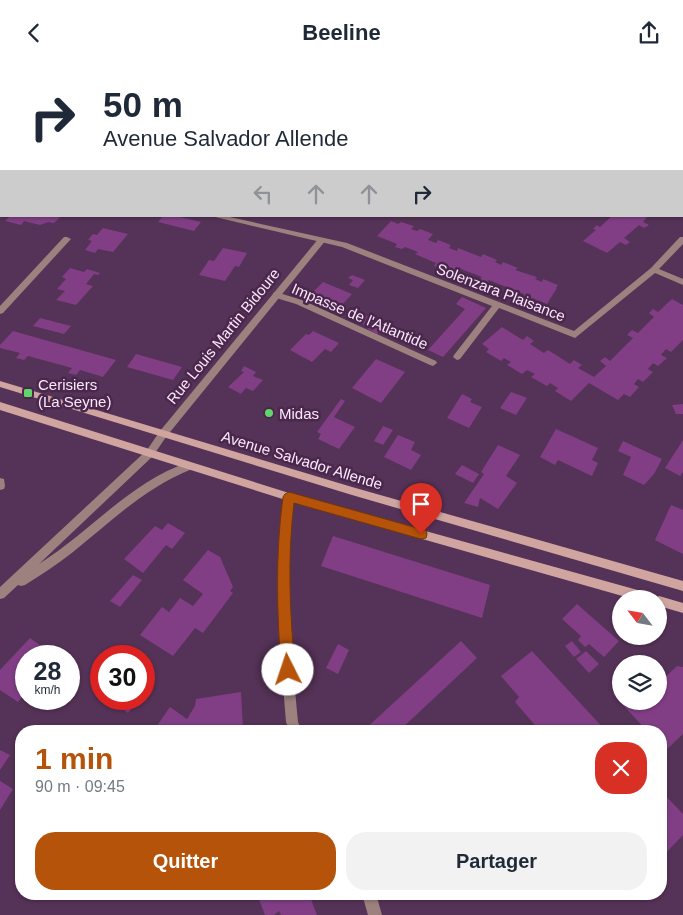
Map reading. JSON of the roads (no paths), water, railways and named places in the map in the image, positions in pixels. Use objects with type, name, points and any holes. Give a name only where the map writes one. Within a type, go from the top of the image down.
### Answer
[{"type":"main road","name":"Avenue Salvador Allende","points":[[0,385],[361,493],[683,586]]},
{"type":"main road","points":[[0,406],[289,497],[620,590]]},
{"type":"main road","points":[[668,603],[683,607]]},
{"type":"street","name":"Solenzara Plaisance","points":[[224,217],[344,245],[575,335],[654,270],[683,239]]},
{"type":"street","points":[[0,311],[67,239]]},
{"type":"street","name":"Rue Louis Martin Bidoure","points":[[0,594],[150,453],[163,434],[322,240]]},
{"type":"street","points":[[654,270],[683,282]]},
{"type":"street","name":"Impasse de l'Atlantide","points":[[276,295],[299,303],[433,363]]},
{"type":"street","points":[[457,357],[497,305]]},
{"type":"street","points":[[0,594],[54,561],[141,490],[163,476],[189,467]]},
{"type":"street","points":[[289,497],[284,535],[283,602],[293,725]]},
{"type":"street","points":[[371,900],[375,915]]},
{"type":"place","name":"Cerisiers (La Seyne)","points":[[28,393]]},
{"type":"place","name":"Midas","points":[[269,413]]}]
